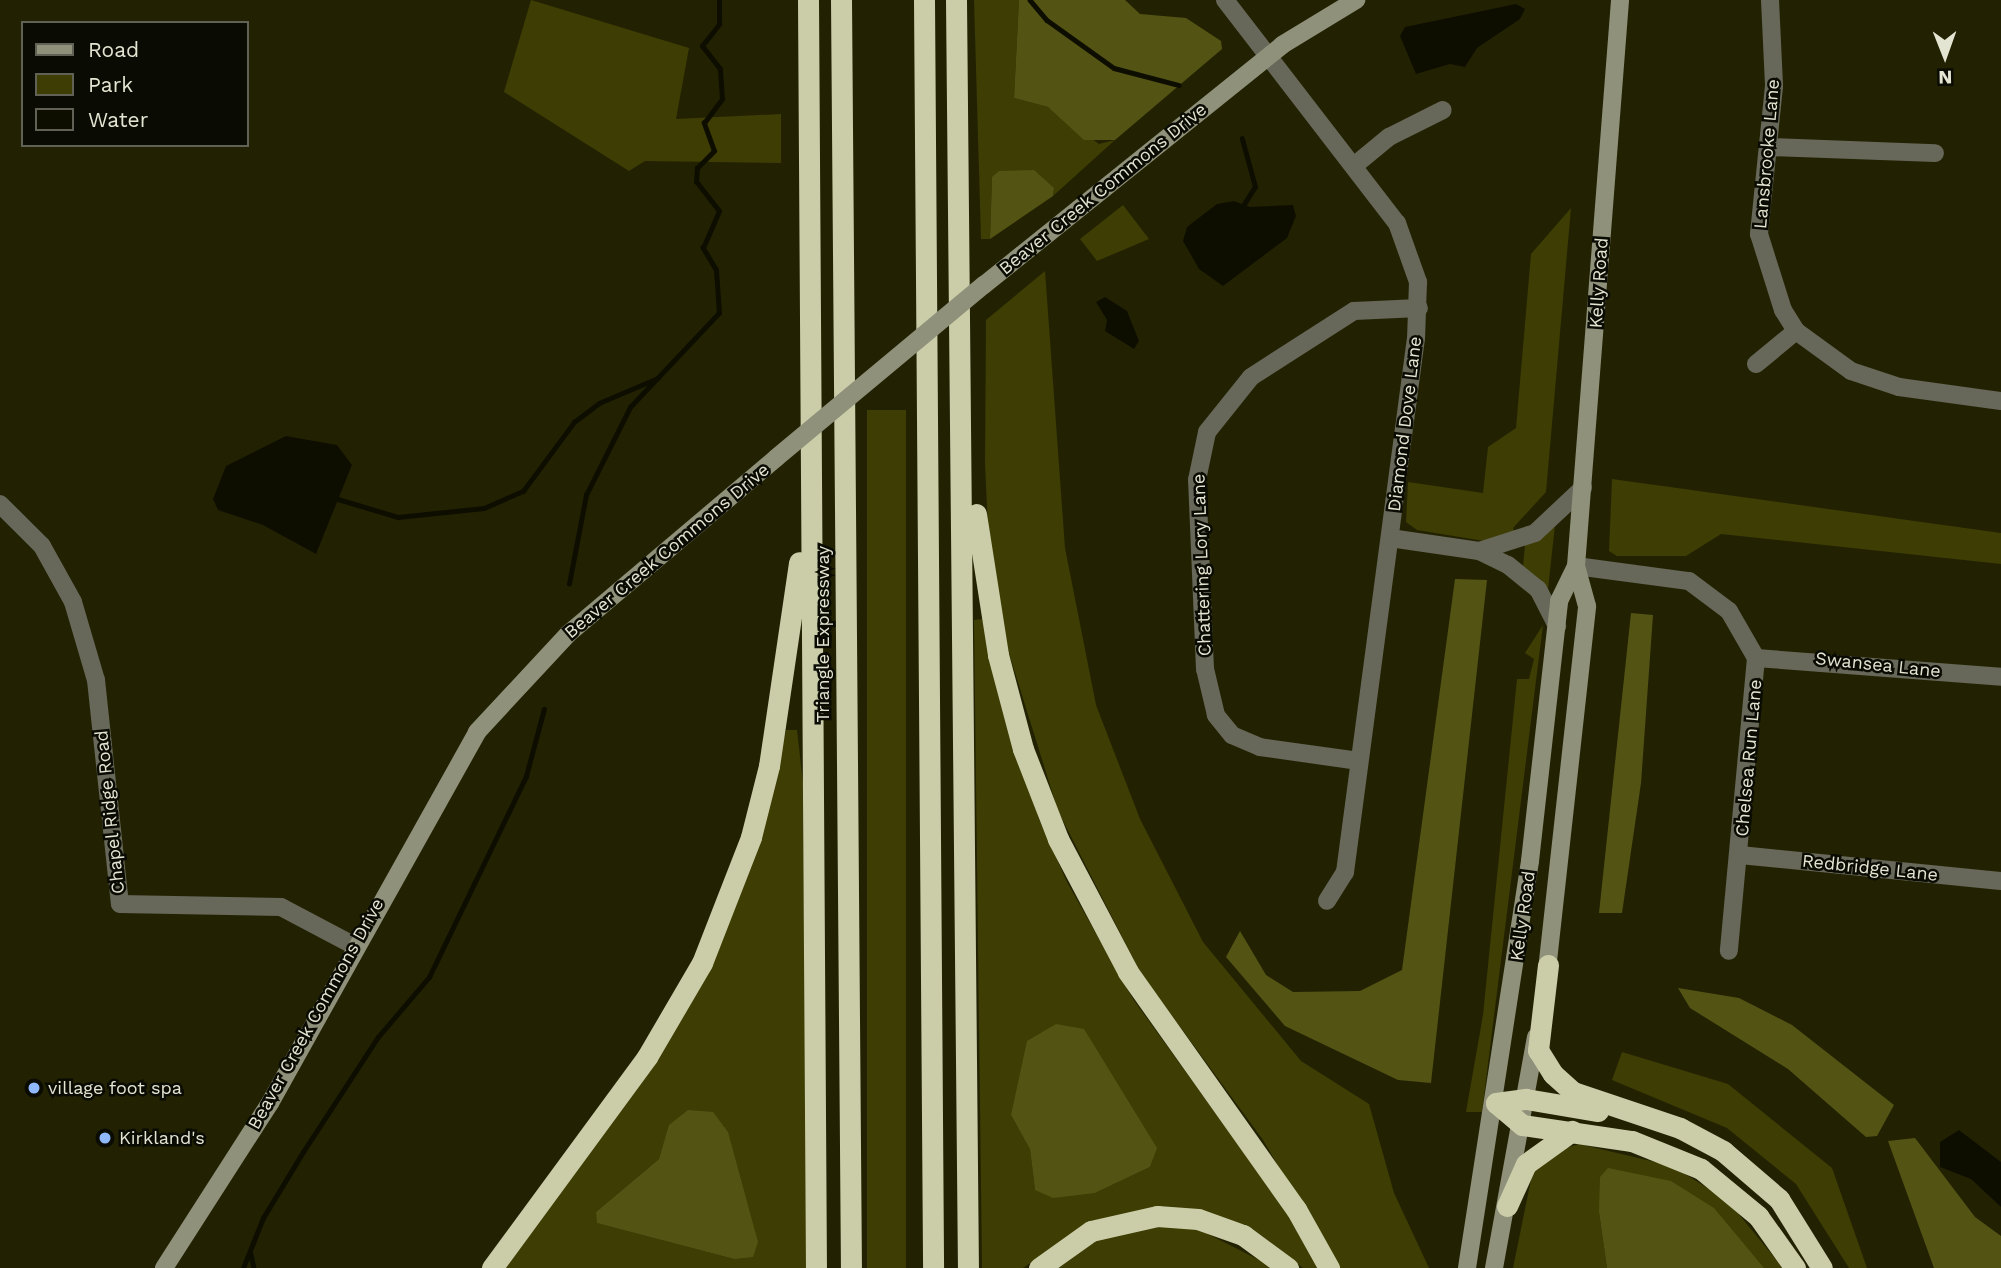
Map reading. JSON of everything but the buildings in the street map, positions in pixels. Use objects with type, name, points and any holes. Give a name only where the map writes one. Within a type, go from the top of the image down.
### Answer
[{"type":"highway","points":[[808,0],[809,501],[816,1268]]},
{"type":"highway","name":"Triangle Expressway","points":[[841,0],[851,1268]]},
{"type":"highway","points":[[924,0],[933,1268]]},
{"type":"highway","points":[[956,0],[964,442],[968,1268]]},
{"type":"highway","points":[[964,442],[998,655],[1023,749],[1058,839],[1128,972],[1296,1209],[1329,1268]]},
{"type":"highway","points":[[492,1268],[647,1058],[725,908],[778,728],[809,501]]},
{"type":"highway","points":[[1548,965],[1542,1060],[1573,1092],[1704,1140],[1755,1175],[1779,1199],[1822,1268]]},
{"type":"highway","points":[[1496,1103],[1526,1099],[1635,1114]]},
{"type":"highway","points":[[1496,1103],[1522,1125],[1572,1131],[1662,1149],[1702,1169],[1758,1216],[1795,1268]]},
{"type":"highway","points":[[1507,1206],[1526,1164],[1572,1131]]},
{"type":"highway","points":[[1038,1268],[1091,1231],[1157,1216],[1198,1219],[1243,1235],[1288,1268]]},
{"type":"main road","name":"Beaver Creek Commons Drive","points":[[164,1268],[270,1103],[450,772],[506,697],[568,634],[984,285],[1267,56],[1356,0]]},
{"type":"main road","name":"Kelly Road","points":[[1494,1268],[1522,1125],[1548,965],[1587,606],[1576,566],[1620,0]]},
{"type":"main road","name":"Kelly Road","points":[[1467,1268],[1496,1103],[1559,601],[1576,566]]},
{"type":"street","name":"Diamond Dove Lane","points":[[1225,0],[1355,166],[1407,240],[1419,308],[1345,873],[1327,901]]},
{"type":"street","name":"Lansbrooke Lane","points":[[1770,0],[1774,76],[1761,252],[1796,331],[1832,360],[1880,382],[2001,401]]},
{"type":"street","points":[[1355,166],[1398,132],[1443,110]]},
{"type":"street","points":[[1768,147],[1935,153]]},
{"type":"street","name":"Chattering Lory Lane","points":[[1359,761],[1260,747],[1232,735],[1216,715],[1205,669],[1197,480],[1207,432],[1251,377],[1354,311],[1419,308]]},
{"type":"street","points":[[1756,364],[1796,331]]},
{"type":"street","points":[[1479,551],[1535,533],[1583,488]]},
{"type":"street","name":"Chapel Ridge Road","points":[[0,504],[42,546],[73,602],[96,680],[120,904],[281,907],[355,946]]},
{"type":"street","points":[[1390,538],[1479,551],[1527,579],[1556,626]]},
{"type":"street","name":"Chelsea Run Lane","points":[[1576,566],[1689,581],[1729,611],[1756,658],[1740,855],[1729,951]]},
{"type":"street","name":"Swansea Lane","points":[[1756,658],[2001,677]]},
{"type":"street","name":"Redbridge Lane","points":[[1740,855],[2001,881]]},
{"type":"green space","points":[[531,0],[689,48],[676,119],[781,114],[781,163],[645,161],[629,171],[504,92]]},
{"type":"green space","points":[[974,0],[1019,0],[1014,98],[1048,107],[1099,144],[1115,140],[1053,196],[1054,188],[992,177],[990,239],[981,239]]},
{"type":"green space","points":[[1123,205],[1149,239],[1097,261],[1080,239]]},
{"type":"green space","points":[[1571,208],[1546,492],[1513,528],[1517,535],[1484,541],[1417,530],[1406,522],[1408,482],[1483,493],[1488,447],[1516,428],[1531,254]]},
{"type":"green space","points":[[1045,271],[1065,548],[1096,705],[1140,819],[1203,942],[1301,1061],[1369,1104],[1394,1193],[1429,1268],[1338,1268],[1263,1140],[1140,972],[1058,811],[1003,634],[989,549],[985,464],[986,320]]},
{"type":"green space","points":[[867,410],[906,410],[906,1268],[867,1268]]},
{"type":"green space","points":[[1612,479],[2001,533],[2001,564],[1721,534],[1686,556],[1617,556],[1609,551]]},
{"type":"green space","points":[[1555,525],[1548,589],[1523,567],[1525,545]]},
{"type":"green space","points":[[982,619],[1039,819],[1067,882],[1133,999],[1282,1205],[1318,1268],[1303,1268],[1247,1225],[1165,1207],[1090,1221],[1023,1268],[982,1268],[974,620]],"holes":[[[1011,1115],[1156,1148],[1150,1167],[1095,1193],[1035,1190],[1030,1148]]]},
{"type":"green space","points":[[1543,625],[1482,1112],[1466,1112],[1483,1015],[1517,679],[1529,679],[1534,659],[1525,653]]},
{"type":"green space","points":[[786,730],[797,730],[803,783],[807,1268],[503,1268],[710,964],[760,838]],"holes":[[[670,1125],[734,1259],[598,1223],[596,1212],[659,1159]]]},
{"type":"green space","points":[[1622,1052],[1728,1084],[1832,1168],[1867,1268],[1849,1268],[1796,1184],[1727,1128],[1612,1080]]},
{"type":"green space","points":[[1579,1144],[1672,1166],[1727,1200],[1783,1268],[1764,1268],[1599,1212],[1607,1268],[1513,1268],[1533,1170],[1553,1152]]},
{"type":"green space","points":[[1157,1225],[1200,1230],[1275,1268],[1051,1268],[1112,1232]]},
{"type":"shaded area","points":[[1019,0],[1125,0],[1140,14],[1186,18],[1221,41],[1222,49],[1115,140],[1084,140],[1048,107],[1014,98]]},
{"type":"shaded area","points":[[1034,170],[1054,188],[1053,196],[990,239],[992,177],[999,171]]},
{"type":"shaded area","points":[[1455,579],[1487,580],[1431,1083],[1398,1080],[1285,1026],[1226,957],[1240,931],[1266,975],[1293,992],[1360,991],[1402,970]]},
{"type":"shaded area","points":[[1631,613],[1653,615],[1641,783],[1622,913],[1599,913]]},
{"type":"shaded area","points":[[1678,988],[1739,998],[1792,1025],[1894,1105],[1877,1136],[1866,1137],[1788,1069],[1690,1008]]},
{"type":"shaded area","points":[[1056,1024],[1084,1029],[1157,1148],[1150,1167],[1095,1193],[1053,1198],[1035,1190],[1030,1149],[1011,1115],[1027,1041]]},
{"type":"shaded area","points":[[688,1110],[713,1112],[728,1132],[758,1242],[753,1257],[734,1259],[597,1223],[596,1212],[659,1159],[669,1125]]},
{"type":"shaded area","points":[[1915,1138],[1975,1217],[2001,1236],[2001,1268],[1934,1268],[1888,1141]]},
{"type":"shaded area","points":[[1608,1168],[1671,1181],[1714,1208],[1764,1268],[1607,1268],[1599,1212],[1600,1177]]},
{"type":"water","points":[[1516,4],[1525,9],[1520,19],[1477,48],[1465,67],[1450,64],[1416,74],[1400,36],[1405,27]]},
{"type":"water","points":[[1234,201],[1250,207],[1293,205],[1296,216],[1287,238],[1223,286],[1199,269],[1183,241],[1187,227],[1217,204]]},
{"type":"water","points":[[1105,297],[1127,311],[1139,341],[1134,349],[1105,331],[1107,320],[1096,302]]},
{"type":"water","points":[[286,436],[337,445],[352,465],[316,554],[263,525],[218,510],[213,499],[226,466]]},
{"type":"water","points":[[1959,1130],[2001,1162],[2001,1207],[1971,1179],[1940,1167],[1940,1142]]},
{"type":"waterway","points":[[569,584],[586,495],[630,407],[719,313],[716,270],[703,248],[719,211],[696,182],[697,168],[714,151],[704,123],[722,99],[720,69],[702,46],[719,24],[719,0]]},
{"type":"waterway","points":[[1030,0],[1047,20],[1114,68],[1179,85]]},
{"type":"waterway","points":[[1241,209],[1255,187],[1242,139]]},
{"type":"waterway","points":[[338,499],[398,517],[484,508],[523,491],[574,422],[599,403],[658,378]]},
{"type":"waterway","points":[[243,1268],[263,1218],[303,1152],[378,1037],[429,977],[526,776],[544,709]]},
{"type":"waterway","points":[[251,1254],[254,1268]]},
{"type":"place","name":"village foot spa","points":[[34,1088]]},
{"type":"place","name":"Kirkland's","points":[[105,1138]]}]
